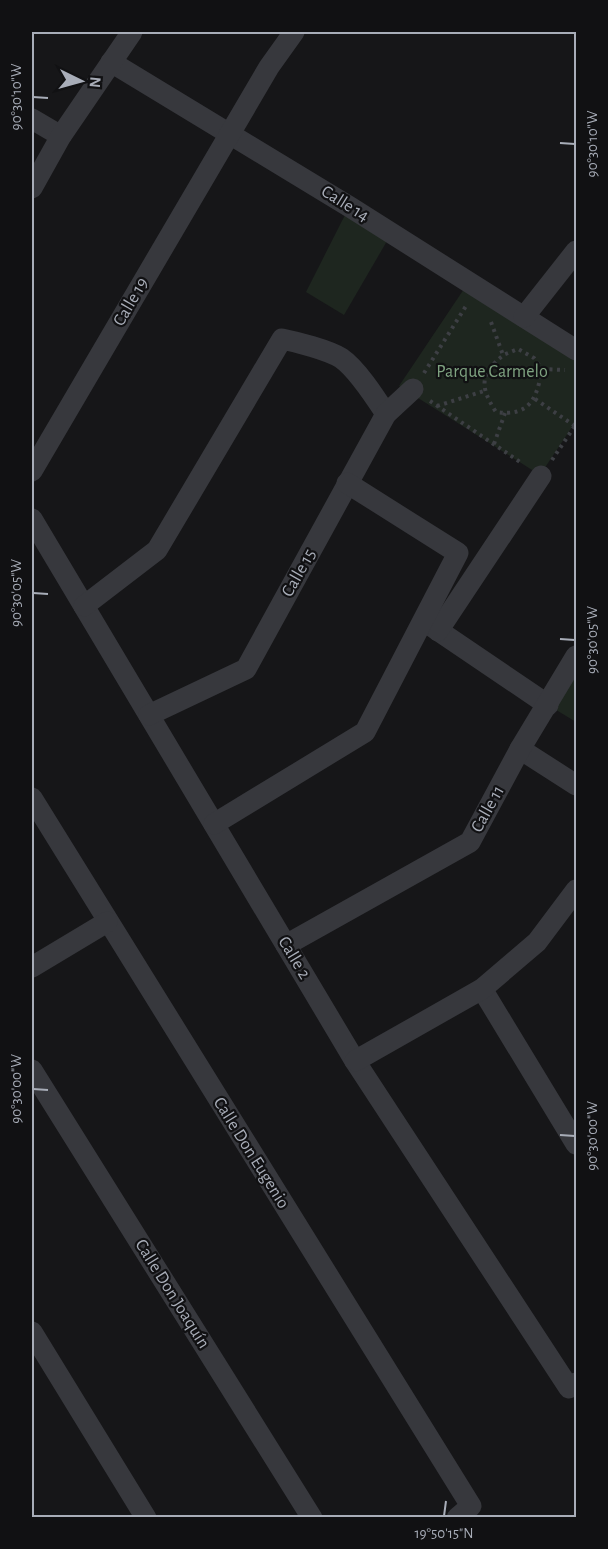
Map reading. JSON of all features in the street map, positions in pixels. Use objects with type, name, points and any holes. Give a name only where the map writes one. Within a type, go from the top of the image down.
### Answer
[{"type":"street","points":[[32,188],[61,136],[132,32]]},
{"type":"street","name":"Calle 19","points":[[32,471],[269,67],[294,32]]},
{"type":"street","name":"Calle 14","points":[[111,62],[230,133],[576,350]]},
{"type":"street","points":[[32,119],[61,136]]},
{"type":"street","points":[[524,317],[576,251]]},
{"type":"street","points":[[84,606],[157,550],[282,339],[298,342],[341,358],[370,389],[386,414]]},
{"type":"street","name":"Calle 15","points":[[149,715],[246,669],[386,414],[413,389]]},
{"type":"street","points":[[214,824],[365,732],[430,626],[541,476]]},
{"type":"street","points":[[347,483],[458,553],[430,626]]},
{"type":"street","name":"Calle 2","points":[[32,519],[355,1061],[573,1386]]},
{"type":"street","points":[[430,626],[548,705]]},
{"type":"street","name":"Calle 11","points":[[286,945],[470,842],[520,749],[576,656]]},
{"type":"street","points":[[520,749],[576,785]]},
{"type":"street","name":"Calle Don Eugenio","points":[[32,798],[464,1512]]},
{"type":"street","points":[[355,1061],[482,989],[537,942],[576,894]]},
{"type":"street","points":[[32,967],[107,922]]},
{"type":"street","points":[[482,989],[576,1144]]},
{"type":"street","name":"Calle Don Joaquín","points":[[32,1070],[312,1518]]},
{"type":"street","points":[[32,1332],[146,1518]]},
{"type":"path","points":[[478,288],[413,389],[541,476],[576,425],[535,399]]},
{"type":"path","points":[[490,321],[503,355],[505,354]]},
{"type":"path","points":[[518,349],[534,358],[542,369],[535,399],[527,406],[510,414],[496,412],[484,391],[485,376],[494,363],[505,354],[518,349]]},
{"type":"path","points":[[542,369],[576,370]]},
{"type":"path","points":[[437,406],[484,391]]},
{"type":"path","points":[[494,444],[505,413]]},
{"type":"green space","points":[[345,215],[387,241],[344,315],[306,292]]},
{"type":"green space","name":"Parque Carmelo","points":[[468,283],[576,351],[576,421],[540,475],[399,386]]},
{"type":"green space","points":[[576,656],[576,722],[548,705]]}]
